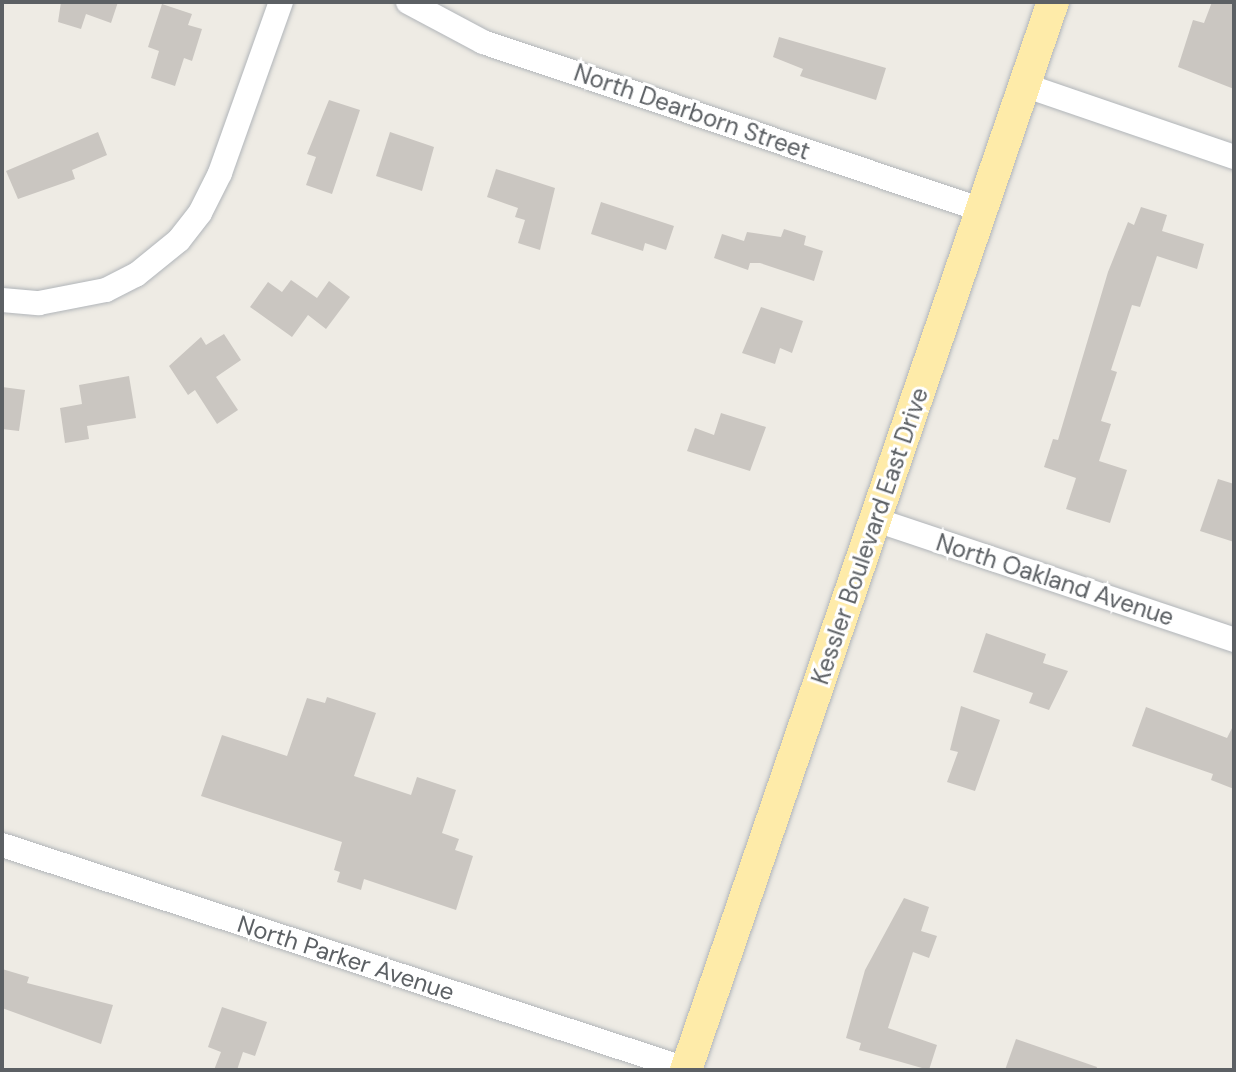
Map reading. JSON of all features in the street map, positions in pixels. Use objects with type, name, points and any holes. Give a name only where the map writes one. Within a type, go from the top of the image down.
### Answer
[{"type":"main road","name":"Kessler Boulevard East Drive","points":[[687,1070],[1053,2]]},
{"type":"street","points":[[2,300],[39,303],[106,290],[136,275],[179,240],[200,213],[220,173],[281,2]]},
{"type":"street","name":"North Dearborn Street","points":[[408,2],[483,42],[982,210]]},
{"type":"street","points":[[1024,85],[1234,157]]},
{"type":"street","name":"North Oakland Avenue","points":[[876,520],[1234,640]]},
{"type":"street","name":"North Parker Avenue","points":[[2,845],[687,1070]]},
{"type":"building","points":[[61,2],[118,2],[111,23],[86,14],[81,29],[58,22]]},
{"type":"building","points":[[1212,2],[1234,2],[1234,89],[1178,67],[1193,20],[1204,23]]},
{"type":"building","points":[[162,4],[192,14],[188,25],[202,29],[192,61],[184,58],[175,86],[151,78],[159,51],[148,47]]},
{"type":"building","points":[[779,37],[886,68],[876,100],[800,76],[803,69],[773,57]]},
{"type":"building","points":[[329,100],[360,110],[332,194],[306,185],[316,157],[307,154]]},
{"type":"building","points":[[98,132],[107,155],[72,170],[75,179],[18,199],[6,171]]},
{"type":"building","points":[[390,132],[434,147],[422,191],[376,176]]},
{"type":"building","points":[[496,169],[555,188],[540,250],[518,243],[525,220],[515,217],[518,208],[487,197]]},
{"type":"building","points":[[601,202],[674,226],[666,250],[645,243],[643,251],[591,234]]},
{"type":"building","points":[[1141,207],[1167,215],[1162,231],[1204,244],[1197,269],[1157,256],[1140,307],[1132,305],[1111,370],[1117,372],[1101,421],[1111,424],[1099,461],[1127,470],[1110,523],[1066,509],[1076,478],[1044,467],[1053,439],[1058,440],[1108,272],[1128,222],[1134,225]]},
{"type":"building","points":[[784,229],[806,236],[804,245],[823,251],[814,281],[760,263],[750,263],[748,270],[714,258],[722,234],[744,241],[747,232],[781,237]]},
{"type":"building","points":[[291,280],[317,298],[329,281],[350,297],[326,329],[308,315],[292,337],[250,307],[268,282],[282,292]]},
{"type":"building","points":[[761,307],[803,321],[792,353],[780,348],[775,364],[742,353]]},
{"type":"building","points":[[224,334],[241,360],[216,377],[238,410],[217,424],[195,390],[188,395],[169,366],[201,337],[206,345]]},
{"type":"building","points":[[129,376],[136,418],[87,426],[89,439],[65,443],[60,408],[82,404],[79,385]]},
{"type":"building","points":[[2,387],[25,390],[19,431],[2,429]]},
{"type":"building","points":[[721,413],[766,427],[750,471],[687,451],[695,428],[714,435]]},
{"type":"building","points":[[1218,479],[1234,484],[1234,542],[1200,531]]},
{"type":"building","points":[[986,633],[1046,654],[1043,663],[1068,671],[1049,710],[1029,703],[1033,693],[973,672]]},
{"type":"building","points":[[327,697],[376,713],[354,776],[411,795],[417,777],[456,790],[442,833],[459,839],[455,850],[473,856],[456,910],[364,879],[361,890],[337,882],[340,872],[334,870],[342,842],[201,796],[222,735],[287,756],[307,698],[325,703]]},
{"type":"building","points":[[961,706],[1000,720],[975,791],[947,782],[958,752],[950,750]]},
{"type":"building","points":[[1146,707],[1227,738],[1234,724],[1234,789],[1211,780],[1213,774],[1132,746]]},
{"type":"building","points":[[904,898],[929,907],[921,931],[937,936],[929,958],[913,952],[888,1028],[937,1045],[929,1070],[859,1050],[861,1043],[846,1038],[865,970]]},
{"type":"building","points":[[2,969],[29,977],[27,983],[113,1005],[101,1044],[2,1008]]},
{"type":"building","points":[[222,1007],[267,1022],[255,1056],[243,1052],[237,1070],[214,1070],[221,1052],[208,1047]]},
{"type":"building","points":[[1016,1039],[1097,1067],[1096,1070],[1005,1070]]}]
